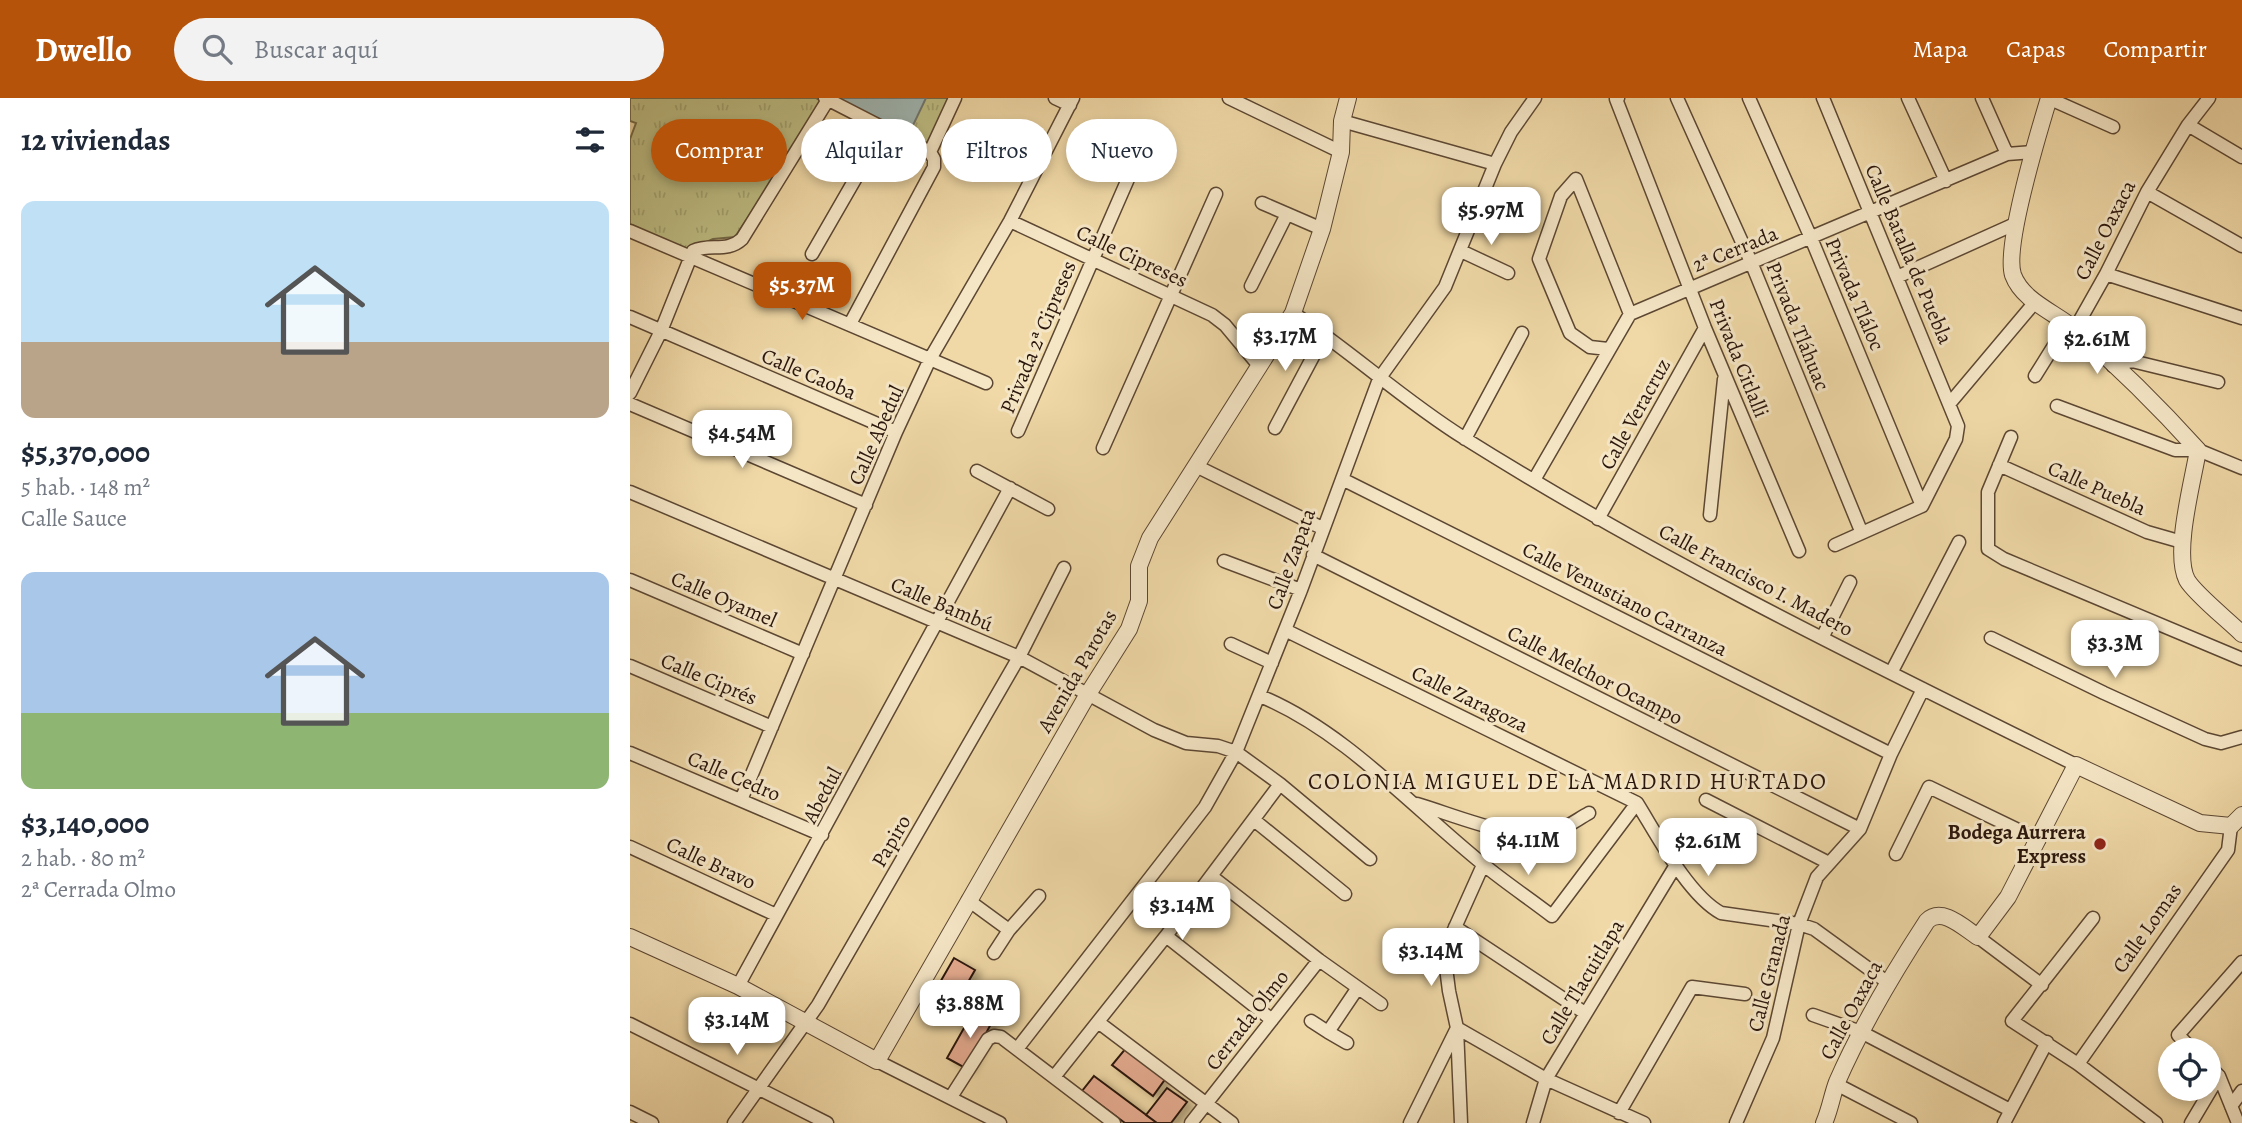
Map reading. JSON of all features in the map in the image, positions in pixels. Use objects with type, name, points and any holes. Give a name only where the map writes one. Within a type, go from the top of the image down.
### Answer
[{"type":"street","points":[[930,152],[955,98]]},
{"type":"street","points":[[1055,98],[1072,102]]},
{"type":"street","points":[[1230,98],[1341,152]]},
{"type":"street","name":"Avenida Parotas","points":[[877,1060],[1088,694],[1129,629],[1139,601],[1139,566],[1150,538],[1198,467],[1293,313],[1321,229],[1341,152],[1342,121],[1348,98]]},
{"type":"street","name":"Calle Zapata","points":[[1017,1049],[1205,807],[1236,752],[1301,590],[1322,527],[1379,379],[1445,287],[1495,164],[1511,132],[1535,98]]},
{"type":"street","name":"Privada Tláhuac","points":[[1677,98],[1751,262],[1861,531]]},
{"type":"street","name":"Privada Tláloc","points":[[1749,98],[1811,238],[1922,506]]},
{"type":"street","name":"Calle Batalla de Puebla","points":[[1823,98],[1958,426],[1956,439],[1922,506]]},
{"type":"street","points":[[1908,98],[1946,181]]},
{"type":"street","points":[[1982,98],[2007,154]]},
{"type":"street","points":[[2113,127],[2049,98],[2033,152],[2010,257],[2013,276],[2035,302],[2075,329],[2143,391],[2199,450]]},
{"type":"street","name":"Calle Oaxaca","points":[[2035,376],[2060,336],[2075,329],[2147,192],[2188,125],[2209,98]]},
{"type":"street","points":[[630,393],[661,331],[693,251],[700,247],[735,246],[742,239],[827,99],[865,119]]},
{"type":"street","name":"Privada Citlalli","points":[[1617,99],[1705,328],[1799,551]]},
{"type":"street","name":"Calle Abedul","points":[[741,800],[896,432],[930,359],[1010,221],[1072,102]]},
{"type":"street","points":[[1342,121],[1495,164]]},
{"type":"street","points":[[2188,125],[2242,157]]},
{"type":"street","points":[[850,324],[934,167],[934,159],[927,150]]},
{"type":"street","name":"2ª Cerrada","points":[[1630,314],[2007,154],[2033,152]]},
{"type":"street","points":[[1534,480],[1630,314],[1576,179],[1561,196],[1539,259],[1570,333],[1590,347],[1608,349]]},
{"type":"street","points":[[812,254],[853,182]]},
{"type":"street","name":"Privada 2ª Cipreses","points":[[1018,431],[1127,182]]},
{"type":"street","points":[[2147,192],[2242,246]]},
{"type":"street","points":[[1103,448],[1216,194]]},
{"type":"street","points":[[1262,203],[1321,229]]},
{"type":"street","points":[[1251,286],[1287,214]]},
{"type":"street","name":"Calle Cipreses","points":[[1010,221],[1212,315],[1225,325],[1260,367]]},
{"type":"street","points":[[1897,277],[2017,223]]},
{"type":"street","points":[[630,231],[986,383]]},
{"type":"street","points":[[1461,251],[1508,273]]},
{"type":"street","points":[[2106,274],[2242,318]]},
{"type":"street","points":[[1950,403],[2035,302]]},
{"type":"street","name":"Calle Francisco I. Madero","points":[[1293,313],[1325,334],[1423,412],[1598,519],[1822,638],[2076,765],[2200,823],[2236,820]]},
{"type":"street","name":"Calle Caoba","points":[[630,317],[896,432]]},
{"type":"street","name":"Calle Veracruz","points":[[1598,519],[1705,328]]},
{"type":"street","points":[[1465,439],[1522,332]]},
{"type":"street","points":[[1275,428],[1325,334]]},
{"type":"street","points":[[2113,366],[2132,361],[2218,382]]},
{"type":"street","points":[[1710,514],[1725,375]]},
{"type":"street","points":[[630,404],[866,505]]},
{"type":"street","points":[[2057,407],[2175,450],[2199,450],[2242,468]]},
{"type":"street","points":[[2011,437],[1988,492],[1987,549],[2004,559],[2242,659]]},
{"type":"street","points":[[2199,450],[2182,542],[2182,567],[2188,582],[2242,634]]},
{"type":"street","name":"Calle Puebla","points":[[1999,465],[2147,532],[2182,542]]},
{"type":"street","points":[[1198,467],[1322,527]]},
{"type":"street","points":[[977,471],[1048,509]]},
{"type":"street","name":"Calle Venustiano Carranza","points":[[1342,479],[1891,754]]},
{"type":"street","name":"Abedul","points":[[738,986],[1010,488]]},
{"type":"street","name":"Calle Bambú","points":[[630,492],[1019,657],[1154,730],[1186,743],[1218,746],[1236,752]]},
{"type":"street","points":[[1835,545],[1861,531],[1922,506]]},
{"type":"street","points":[[1891,673],[1959,542]]},
{"type":"street","name":"Calle Melchor Ocampo","points":[[1313,555],[1860,829]]},
{"type":"street","points":[[1224,561],[1301,590]]},
{"type":"street","name":"Papiro","points":[[734,1123],[818,1005],[1019,657],[1064,568]]},
{"type":"street","name":"Calle Oyamel","points":[[630,580],[803,654]]},
{"type":"street","points":[[1822,638],[1850,582]]},
{"type":"street","name":"Calle Zaragoza","points":[[1285,630],[1637,803]]},
{"type":"street","points":[[1991,638],[2205,739],[2221,743],[2242,737]]},
{"type":"street","points":[[1231,644],[1272,663]]},
{"type":"street","name":"Calle Ciprés","points":[[630,666],[772,727]]},
{"type":"street","name":"Calle Granada","points":[[1736,1123],[1773,1038],[1799,924],[1817,877],[1860,829],[1891,754],[1923,689]]},
{"type":"street","points":[[1259,696],[1284,706],[1314,724],[1411,802],[1483,865],[1552,916],[1637,803],[1676,865],[1710,907],[1721,913],[1799,924],[1814,929],[1887,982]]},
{"type":"street","points":[[1236,752],[1280,784],[1370,859]]},
{"type":"street","name":"Calle Cedro","points":[[630,753],[822,835]]},
{"type":"street","points":[[2042,985],[1978,937],[2008,897],[2076,765]]},
{"type":"street","points":[[1054,1077],[1166,936],[1280,784]]},
{"type":"street","points":[[1896,853],[1929,787],[2039,840]]},
{"type":"street","points":[[1706,800],[1829,863]]},
{"type":"street","points":[[1411,802],[1517,834],[1557,831],[1589,813]]},
{"type":"street","points":[[1254,820],[1345,894]]},
{"type":"street","name":"Calle Lomas","points":[[2078,1064],[2228,850],[2236,820]]},
{"type":"street","name":"Calle Bravo","points":[[630,847],[776,915]]},
{"type":"street","points":[[1466,1121],[1457,1028],[1448,991],[1444,952],[1483,865]]},
{"type":"street","name":"Calle Tlacuitlapa","points":[[1533,1123],[1546,1079],[1676,865]]},
{"type":"street","points":[[1212,876],[1357,989],[1381,1004]]},
{"type":"street","points":[[994,953],[1009,930],[1039,896]]},
{"type":"street","points":[[968,900],[1009,930]]},
{"type":"street","name":"Calle Oaxaca","points":[[1824,1123],[1836,1084],[1861,1032],[1887,982],[1931,916],[1944,915],[1978,937]]},
{"type":"street","points":[[2093,918],[2012,1021],[2048,1042],[2156,1123]]},
{"type":"street","points":[[1455,927],[1585,1013]]},
{"type":"street","points":[[1166,936],[1272,1020]]},
{"type":"street","points":[[630,937],[738,986],[1000,1123]]},
{"type":"street","name":"Cerrada Olmo","points":[[1191,1123],[1319,960]]},
{"type":"street","points":[[2181,1038],[2178,1035],[2242,962]]},
{"type":"street","points":[[1619,1113],[1692,987],[1745,994]]},
{"type":"street","points":[[1328,1032],[1357,989]]},
{"type":"street","points":[[1812,1015],[1861,1032],[2010,1110]]},
{"type":"street","points":[[1311,1021],[1347,1043]]},
{"type":"street","points":[[1098,1022],[1232,1123]]},
{"type":"street","points":[[630,1024],[827,1123]]},
{"type":"street","points":[[1457,1028],[1546,1079],[1644,1123]]},
{"type":"street","points":[[1410,1123],[1457,1028]]},
{"type":"street","points":[[951,1097],[988,1039],[1001,1037],[1114,1123]]},
{"type":"street","points":[[2004,1123],[2048,1042]]},
{"type":"street","points":[[2221,1081],[2238,1123]]},
{"type":"street","points":[[1836,1084],[1911,1123]]},
{"type":"street","points":[[2231,1106],[2242,1091]]},
{"type":"street","points":[[2191,1123],[2204,1101]]},
{"type":"street","points":[[630,1112],[652,1123]]},
{"type":"green space","points":[[630,98],[816,98],[824,102],[813,119],[801,119],[801,137],[787,158],[787,119],[651,119],[651,182],[771,182],[735,237],[713,239],[686,251],[630,224],[630,139],[636,123],[630,121]]},
{"type":"green space","points":[[829,98],[950,98],[928,147],[927,119],[871,119]]},
{"type":"water","points":[[829,98],[926,98],[916,119],[870,119]]},
{"type":"building","points":[[954,958],[975,970],[948,1017],[927,1005]]},
{"type":"building","points":[[973,1012],[992,1022],[967,1069],[947,1058]]},
{"type":"building","points":[[1126,1048],[1166,1078],[1153,1096],[1112,1065]]},
{"type":"building","points":[[1094,1076],[1157,1123],[1125,1123],[1082,1091]]},
{"type":"building","points":[[1167,1088],[1187,1102],[1171,1123],[1157,1123],[1146,1115]]},
{"type":"place","name":"Bodega Aurrera Express","points":[[2100,844]]},
{"type":"district","name":"COLONIA MIGUEL DE LA MADRID HURTADO","points":[[1568,781]]}]
